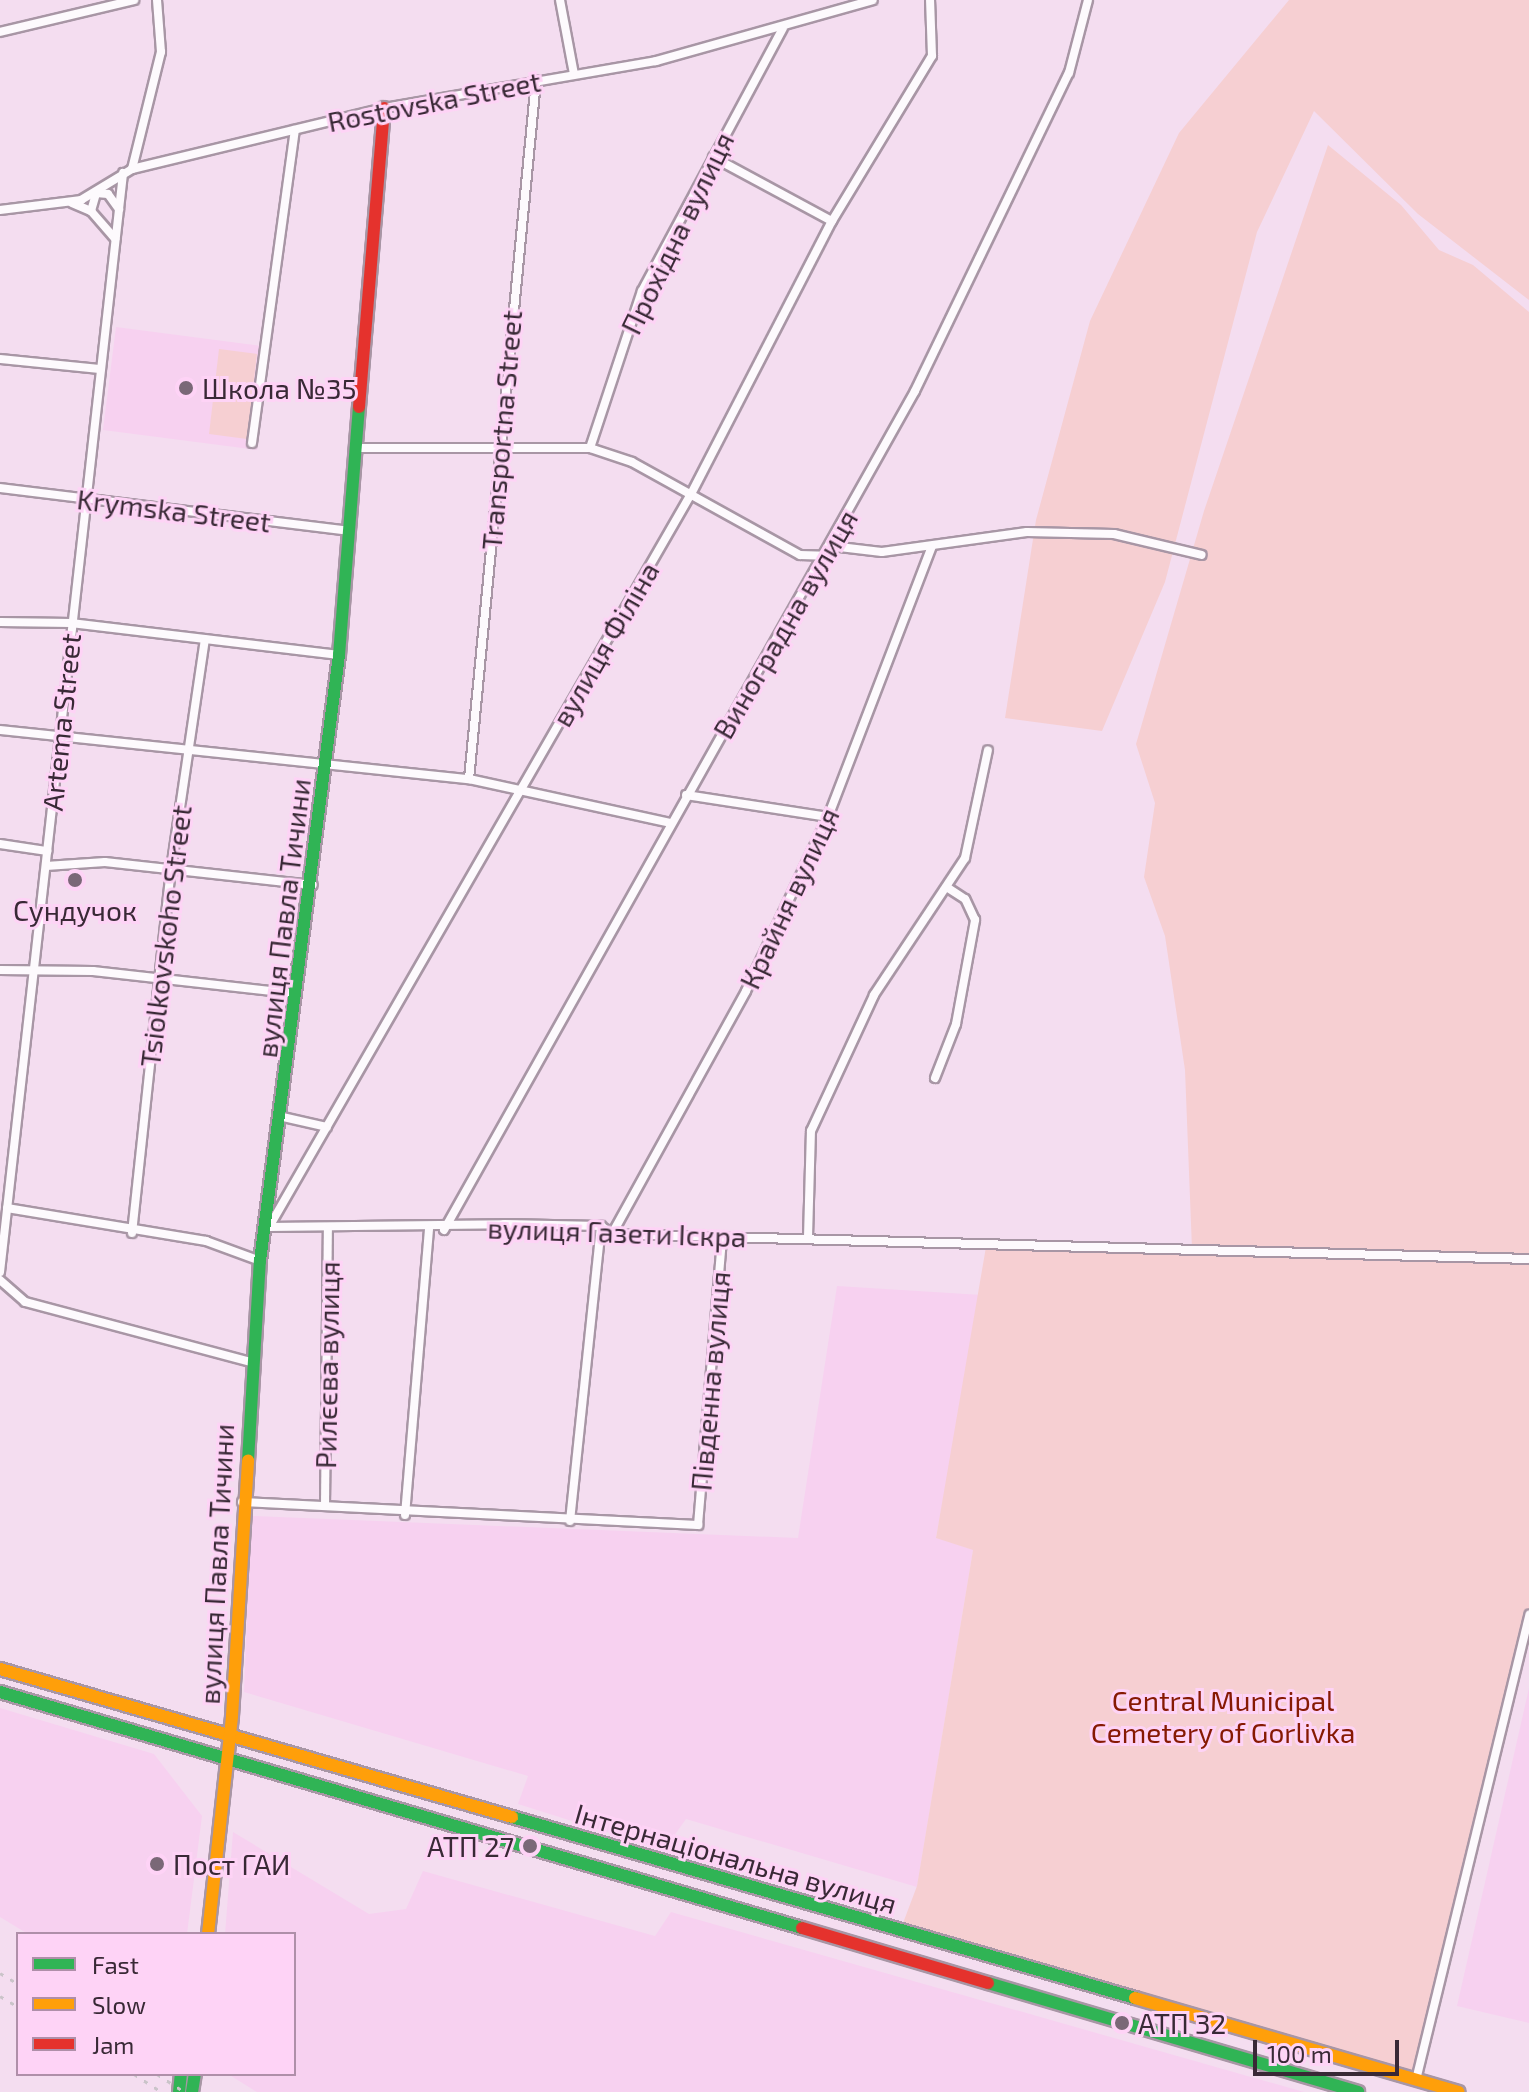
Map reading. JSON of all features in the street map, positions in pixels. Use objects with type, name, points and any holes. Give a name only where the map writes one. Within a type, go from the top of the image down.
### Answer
[{"type":"main road","name":"вулиця Павла Тичини","points":[[208,1932],[230,1734],[250,1362],[260,1261],[269,1227],[314,885],[339,655],[384,108]]},
{"type":"main road","name":"Інтернаціональна вулиця","points":[[0,1669],[1459,2092]]},
{"type":"main road","name":"Інтернаціональна вулиця","points":[[0,1692],[1358,2092]]},
{"type":"street","points":[[0,32],[134,0]]},
{"type":"street","name":"Artema Street","points":[[0,1272],[46,866],[57,736],[115,239],[128,171],[161,52],[157,0]]},
{"type":"street","points":[[560,0],[574,74]]},
{"type":"street","name":"Rostovska Street","points":[[0,210],[71,203],[96,193],[128,171],[384,108],[574,74],[784,28],[873,0]]},
{"type":"street","name":"вулиця Філіна","points":[[269,1227],[691,494],[832,221],[932,56],[930,0]]},
{"type":"street","name":"Виноградна вулиця","points":[[444,1230],[686,795],[831,546],[1016,190],[1069,73],[1088,0]]},
{"type":"street","name":"Прохідна вулиця","points":[[590,448],[642,291],[784,28]]},
{"type":"street","name":"Transportna Street","points":[[469,779],[498,451],[536,80]]},
{"type":"street","points":[[252,443],[295,130]]},
{"type":"street","points":[[713,157],[832,221]]},
{"type":"street","points":[[91,211],[96,193],[108,194],[119,209]]},
{"type":"street","points":[[71,203],[91,211],[115,239]]},
{"type":"street","points":[[0,359],[101,369]]},
{"type":"street","points":[[354,448],[498,451],[590,448],[691,494],[800,555],[825,556]]},
{"type":"street","name":"Krymska Street","points":[[0,488],[348,531]]},
{"type":"street","points":[[831,546],[882,552],[1027,532],[1114,534],[1202,555]]},
{"type":"street","name":"Крайня вулиця","points":[[612,1234],[746,991],[828,817],[932,546]]},
{"type":"street","points":[[0,632],[0,622],[71,623],[339,655]]},
{"type":"street","name":"Tsiolkovskoho Street","points":[[132,1233],[171,869],[205,639]]},
{"type":"street","points":[[0,730],[188,748],[326,769],[469,779],[523,788],[671,823]]},
{"type":"street","points":[[808,1237],[811,1131],[874,995],[934,897],[948,888],[973,831],[988,750]]},
{"type":"street","points":[[686,795],[828,817]]},
{"type":"street","points":[[0,844],[47,851]]},
{"type":"street","points":[[46,866],[105,862],[314,885]]},
{"type":"street","points":[[935,1078],[956,1024],[975,920],[965,899],[948,888]]},
{"type":"street","points":[[0,970],[161,978],[298,994]]},
{"type":"street","points":[[283,1117],[327,1127]]},
{"type":"street","points":[[7,1208],[132,1233],[206,1241],[260,1261]]},
{"type":"street","points":[[242,1502],[325,1504],[405,1515],[570,1521],[601,1226]]},
{"type":"street","name":"вулиця Газети Іскра","points":[[269,1227],[444,1230],[601,1226],[612,1234],[1529,1259]]},
{"type":"street","name":"Рилєєва вулиця","points":[[325,1504],[328,1227]]},
{"type":"street","points":[[405,1515],[429,1229]]},
{"type":"street","name":"Південна вулиця","points":[[570,1521],[698,1525],[722,1237]]},
{"type":"street","points":[[0,1280],[25,1302],[250,1362]]},
{"type":"street","points":[[1416,2080],[1529,1615]]},
{"type":"shaded area","name":"Школа №35","points":[[116,327],[270,347],[257,450],[103,430]]},
{"type":"shaded area","points":[[837,1286],[982,1295],[936,1537],[973,1550],[917,1887],[686,1819],[664,1850],[518,1804],[528,1776],[244,1692],[251,1516],[798,1538]]},
{"type":"shaded area","points":[[1529,1688],[1529,2023],[1457,2006]]},
{"type":"shaded area","points":[[0,1708],[154,1754],[202,1816],[187,1932],[25,1932],[0,1917]]},
{"type":"shaded area","points":[[233,1832],[369,1914],[406,1909],[423,1871],[655,1936],[671,1912],[1304,2092],[257,2092],[231,2076],[296,2076],[296,1932],[225,1932]]},
{"type":"green space","points":[[1289,0],[1529,0],[1529,300],[1418,214],[1314,111],[1257,232],[1165,582],[1102,731],[1005,718],[1036,520],[1090,321],[1179,133]]},
{"type":"green space","name":"Central Municipal Cemetery of Gorlivka","points":[[1328,145],[1401,205],[1439,250],[1473,265],[1529,312],[1529,1615],[1416,2080],[900,1931],[917,1886],[973,1550],[936,1538],[987,1241],[1192,1249],[1185,1070],[1165,936],[1144,877],[1155,803],[1136,744],[1204,511]]},
{"type":"green space","points":[[219,349],[257,354],[247,439],[209,434]]},
{"type":"railway","points":[[0,1973],[16,1983]]},
{"type":"railway","points":[[0,1996],[16,2006]]},
{"type":"railway","points":[[137,2076],[162,2092]]},
{"type":"railway","points":[[160,2076],[185,2092]]},
{"type":"traffic: fast","points":[[248,1461],[260,1261],[339,655],[359,407]]},
{"type":"traffic: fast","points":[[0,1692],[802,1928]]},
{"type":"traffic: fast","points":[[512,1817],[1135,1998]]},
{"type":"traffic: fast","points":[[988,1983],[1358,2092]]},
{"type":"traffic: fast","points":[[179,2092],[181,2076]]},
{"type":"traffic: fast","points":[[192,2092],[195,2076]]},
{"type":"traffic: slow","points":[[208,1932],[232,1716],[248,1461]]},
{"type":"traffic: slow","points":[[0,1669],[512,1817]]},
{"type":"traffic: slow","points":[[1135,1998],[1459,2092]]},
{"type":"traffic: jam","points":[[359,407],[384,108]]},
{"type":"traffic: jam","points":[[802,1928],[988,1983]]},
{"type":"place","name":"Школа №35","points":[[186,388]]},
{"type":"place","name":"Сундучок","points":[[75,880]]},
{"type":"place","name":"АТП 27","points":[[530,1846]]},
{"type":"place","name":"Пост ГАИ","points":[[157,1864]]},
{"type":"place","name":"АТП 32","points":[[1122,2023]]}]
